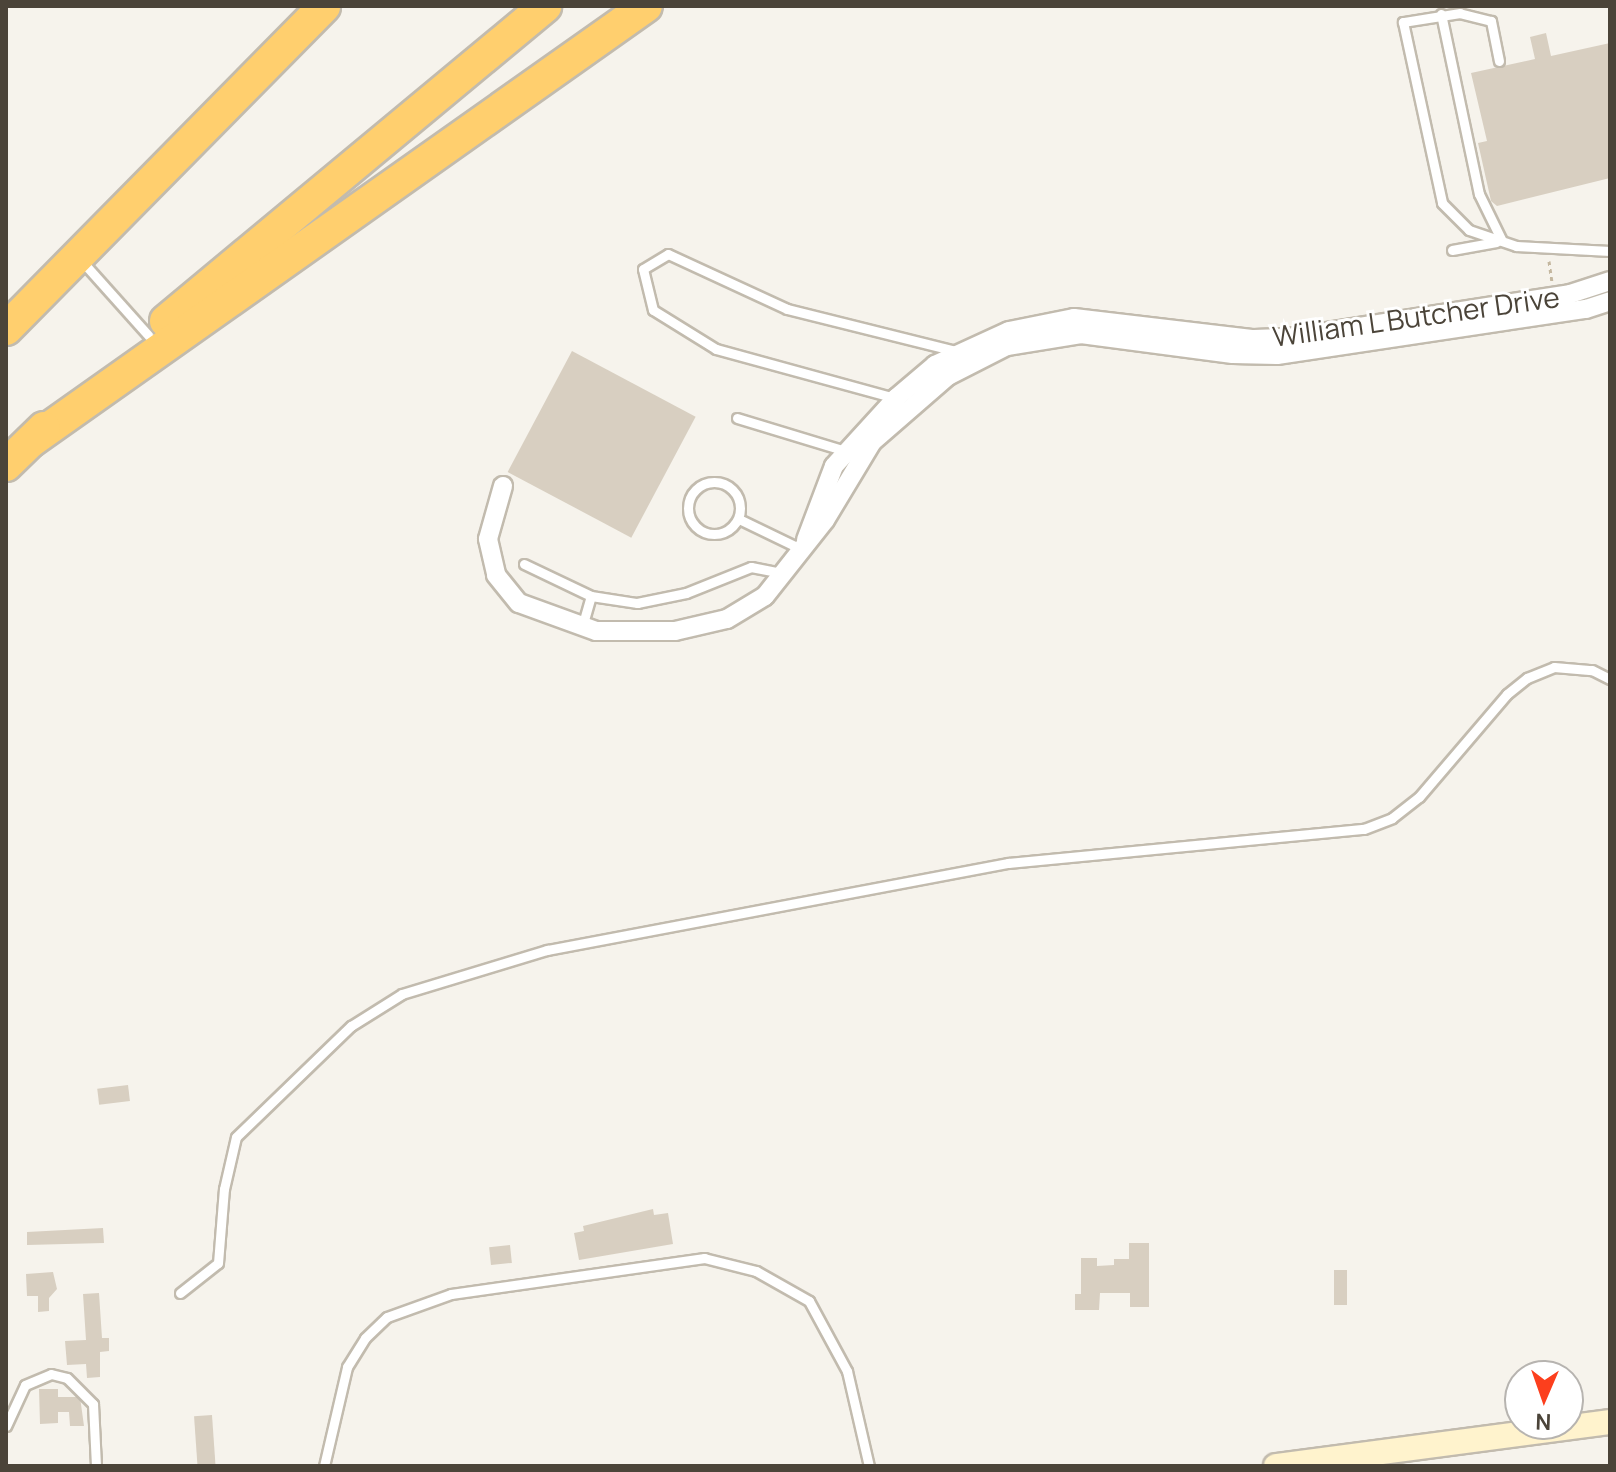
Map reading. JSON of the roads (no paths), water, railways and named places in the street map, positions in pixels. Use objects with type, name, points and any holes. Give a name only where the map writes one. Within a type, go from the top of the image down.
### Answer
[{"type":"highway","points":[[6,465],[148,335],[545,6]]},
{"type":"highway","points":[[31,441],[646,6]]},
{"type":"highway","points":[[6,329],[318,10]]},
{"type":"main road","points":[[1276,1466],[1610,1422]]},
{"type":"street","name":"William L Butcher Drive","points":[[503,486],[488,534],[496,575],[519,603],[581,628],[640,634],[701,626],[743,611],[786,574],[803,550],[818,499],[853,453],[905,401],[967,356],[1009,331],[1074,318],[1276,339],[1554,297],[1610,281]]},
{"type":"street","name":"William L Butcher Drive","points":[[967,356],[1029,340],[1081,334],[1233,354],[1313,352],[1586,309],[1610,301]]},
{"type":"lane","points":[[1499,61],[1491,21],[1441,14],[1403,22],[1442,203],[1469,230],[1503,241],[1547,248],[1610,251]]},
{"type":"lane","points":[[1441,14],[1479,194],[1503,241]]},
{"type":"lane","points":[[1452,250],[1503,241]]},
{"type":"lane","points":[[905,401],[716,349],[653,310],[643,269],[668,254],[787,309],[967,356]]},
{"type":"lane","points":[[79,257],[148,335]]},
{"type":"lane","points":[[737,418],[853,453]]},
{"type":"lane","points":[[741,520],[740,502],[729,484],[708,482],[691,494],[693,527],[711,533],[741,520],[803,550]]},
{"type":"lane","points":[[524,564],[591,596],[637,603],[686,593],[751,567],[786,574]]},
{"type":"lane","points":[[581,628],[591,596]]},
{"type":"lane","points":[[180,1293],[218,1263],[236,1137],[351,1026],[402,994],[547,950],[1008,863],[1364,829],[1392,818],[1419,797],[1507,694],[1527,678],[1554,667],[1592,670],[1610,679]]},
{"type":"lane","points":[[324,1466],[347,1367],[365,1338],[387,1317],[451,1294],[704,1258],[756,1271],[809,1301],[847,1371],[869,1466]]},
{"type":"lane","points":[[6,1426],[25,1385],[38,1376],[67,1378],[93,1404],[96,1466]]}]
